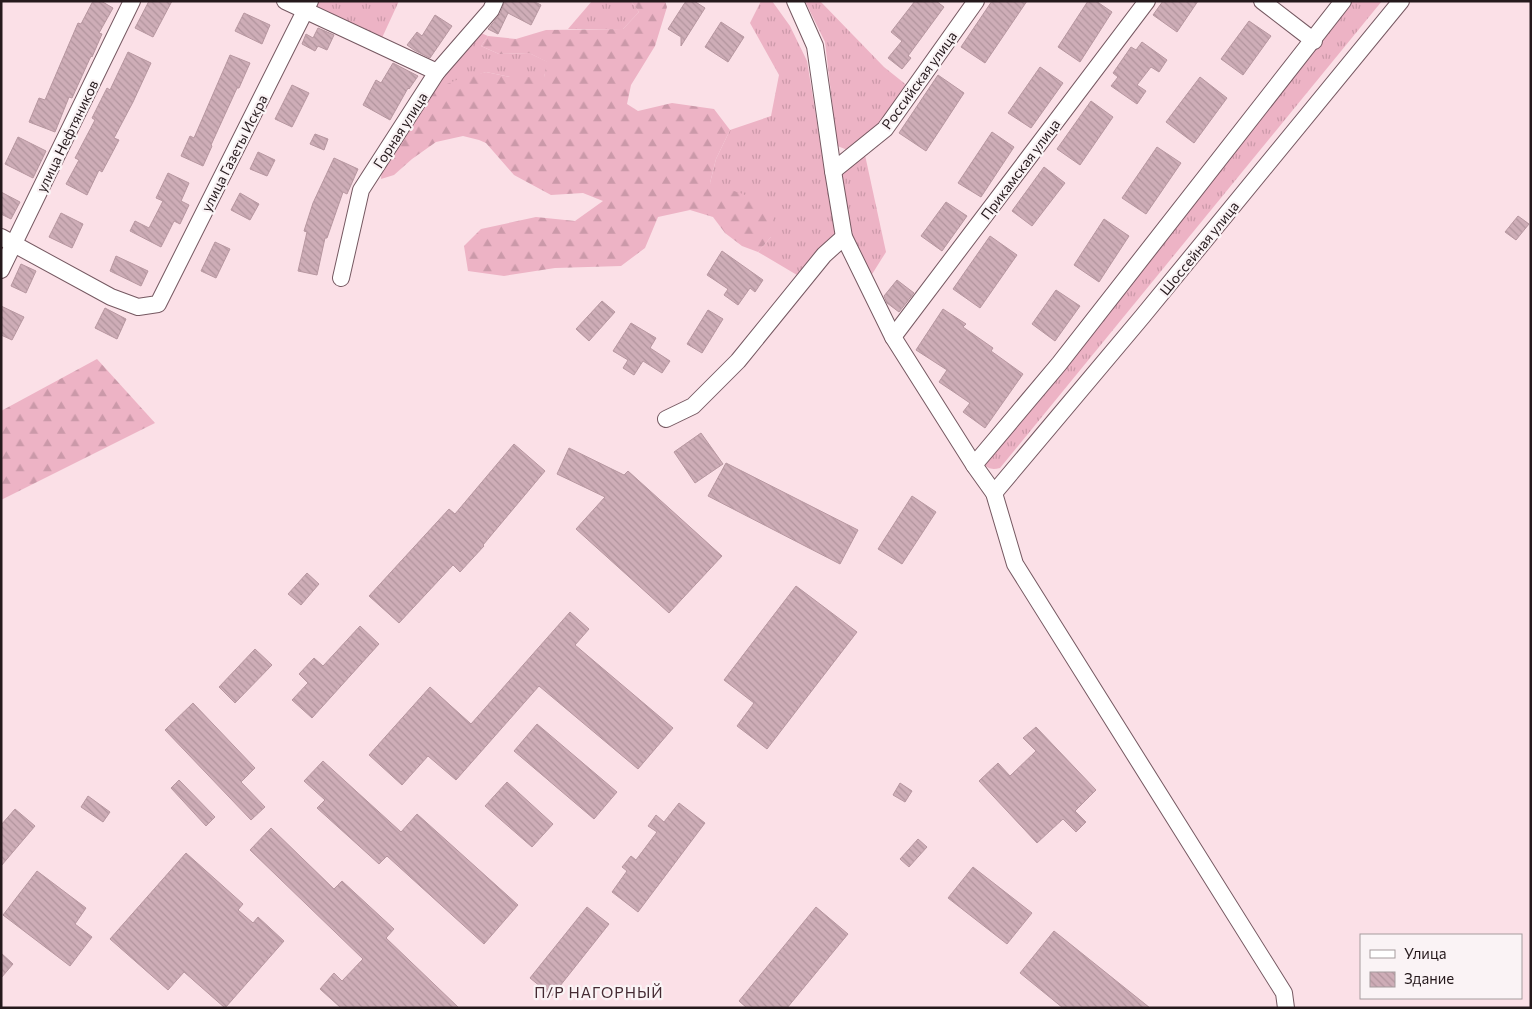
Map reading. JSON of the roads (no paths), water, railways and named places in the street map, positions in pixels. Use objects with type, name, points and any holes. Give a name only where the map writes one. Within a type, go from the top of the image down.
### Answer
[{"type":"street","name":"улица Нефтяников","points":[[1,270],[8,240],[132,1]]},
{"type":"street","points":[[285,1],[307,6],[437,72]]},
{"type":"street","name":"Горная улица","points":[[341,278],[361,190],[437,72],[492,10],[495,1]]},
{"type":"street","points":[[795,1],[815,46],[844,237],[893,337],[974,465],[994,493],[1015,564],[1284,993],[1286,1008]]},
{"type":"street","name":"Российская улица","points":[[833,171],[886,129],[976,1]]},
{"type":"street","name":"Прикамская улица","points":[[893,337],[1147,1]]},
{"type":"street","points":[[1262,1],[1314,41]]},
{"type":"street","points":[[974,465],[1059,364],[1344,1]]},
{"type":"street","name":"Шоссейная улица","points":[[994,493],[1401,1]]},
{"type":"street","name":"улица Газеты Искра","points":[[8,240],[111,297],[138,307],[158,304],[307,6]]},
{"type":"street","points":[[666,419],[694,406],[738,361],[824,255],[844,237]]},
{"type":"district","name":"П/Р НАГОРНЫЙ","points":[[599,992]]}]
